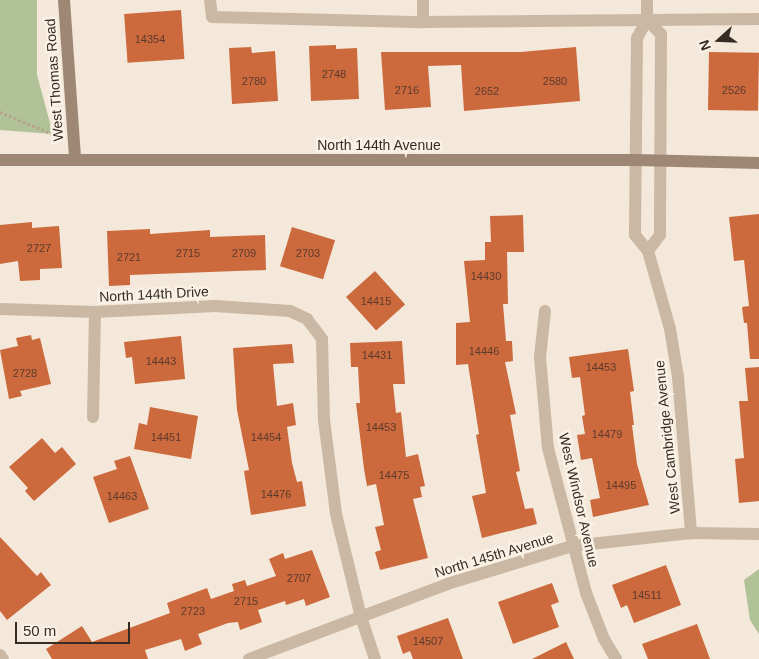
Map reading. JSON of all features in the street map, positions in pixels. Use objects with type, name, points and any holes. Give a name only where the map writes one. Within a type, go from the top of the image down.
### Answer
[{"type":"main road","name":"West Thomas Road","points":[[64,0],[75,158]]},
{"type":"main road","name":"North 144th Avenue","points":[[0,160],[75,158],[636,160],[759,163]]},
{"type":"street","points":[[210,0],[212,17],[423,22],[759,19]]},
{"type":"street","points":[[423,0],[423,22]]},
{"type":"street","name":"West Cambridge Avenue","points":[[647,0],[647,20],[637,38],[635,235],[648,251],[670,329],[678,377],[691,533]]},
{"type":"street","points":[[647,20],[661,34],[660,235],[648,251]]},
{"type":"street","points":[[637,74],[660,74]]},
{"type":"street","name":"North 144th Drive","points":[[0,309],[95,312],[215,306],[290,311],[307,319],[322,339],[324,420],[336,514],[361,617]]},
{"type":"street","name":"West Windsor Avenue","points":[[545,311],[540,357],[548,448],[572,546],[597,621],[616,659]]},
{"type":"street","points":[[93,417],[95,312]]},
{"type":"street","name":"North 145th Avenue","points":[[249,659],[447,584],[572,546],[691,533],[759,534]]},
{"type":"street","points":[[361,617],[375,659]]},
{"type":"street","points":[[0,655],[4,659]]},
{"type":"path","points":[[0,112],[53,134],[75,158]]},
{"type":"green space","points":[[0,0],[37,0],[37,75],[53,134],[0,130]]},
{"type":"green space","points":[[759,569],[759,634],[750,620],[744,580]]},
{"type":"building","points":[[181,10],[184,59],[128,63],[124,14]]},
{"type":"building","points":[[336,45],[336,49],[357,48],[359,99],[311,101],[309,46]]},
{"type":"building","points":[[251,47],[252,53],[275,51],[278,101],[232,104],[229,48]]},
{"type":"building","points":[[576,47],[580,101],[464,111],[461,65],[428,66],[431,107],[385,110],[381,52],[521,52]]},
{"type":"building","points":[[709,52],[759,53],[758,111],[708,110]]},
{"type":"building","points":[[759,214],[759,359],[750,359],[747,323],[744,323],[742,307],[749,306],[744,260],[734,261],[729,217]]},
{"type":"building","points":[[523,215],[524,252],[507,252],[508,304],[503,304],[506,341],[512,341],[513,361],[505,362],[516,414],[510,415],[520,471],[516,472],[525,509],[533,508],[537,524],[482,538],[472,496],[486,493],[476,435],[479,434],[468,364],[456,365],[456,323],[470,322],[464,261],[485,260],[485,242],[491,242],[490,216]]},
{"type":"building","points":[[32,222],[32,228],[59,226],[62,268],[40,269],[40,280],[20,281],[18,261],[0,264],[0,225]]},
{"type":"building","points":[[292,227],[335,240],[323,279],[280,266]]},
{"type":"building","points":[[150,229],[150,234],[210,230],[210,237],[265,235],[266,270],[130,275],[130,285],[109,286],[107,231]]},
{"type":"building","points":[[375,271],[405,304],[376,331],[346,297]]},
{"type":"building","points":[[31,335],[32,340],[40,338],[51,384],[20,391],[22,396],[9,399],[0,350],[18,346],[16,338]]},
{"type":"building","points":[[181,336],[185,379],[135,384],[132,357],[126,358],[124,342]]},
{"type":"building","points":[[402,341],[405,384],[393,384],[396,413],[401,412],[406,457],[418,454],[425,486],[420,487],[422,497],[413,499],[428,558],[380,570],[375,552],[381,550],[375,527],[384,525],[376,484],[367,486],[356,403],[360,403],[358,367],[351,367],[350,343]]},
{"type":"building","points":[[292,344],[294,363],[273,364],[277,406],[293,403],[296,425],[287,427],[292,463],[297,482],[302,481],[306,506],[251,515],[244,471],[249,470],[237,410],[233,348]]},
{"type":"building","points":[[628,349],[634,391],[630,392],[637,464],[649,505],[593,517],[590,500],[600,498],[592,458],[581,460],[577,435],[585,434],[582,416],[585,415],[580,377],[572,378],[569,357]]},
{"type":"building","points":[[759,367],[759,501],[739,503],[735,459],[744,458],[739,401],[748,401],[745,368]]},
{"type":"building","points":[[150,407],[198,416],[191,459],[134,449],[139,423],[147,425]]},
{"type":"building","points":[[42,438],[55,453],[62,447],[76,464],[34,501],[25,491],[28,488],[9,467]]},
{"type":"building","points":[[130,456],[149,509],[109,523],[93,477],[117,469],[114,461]]},
{"type":"building","points":[[0,537],[37,576],[41,572],[51,585],[7,620],[0,611]]},
{"type":"building","points":[[312,550],[330,597],[306,606],[304,599],[286,605],[285,601],[258,610],[262,622],[240,630],[238,622],[228,623],[198,634],[202,644],[185,651],[181,639],[145,650],[148,659],[52,659],[46,649],[82,626],[92,642],[170,613],[167,603],[207,588],[211,599],[234,591],[232,584],[245,580],[247,586],[276,576],[269,559],[283,553],[285,559]]},
{"type":"building","points":[[666,565],[681,605],[634,623],[627,605],[621,608],[612,585]]},
{"type":"building","points":[[552,583],[559,602],[551,605],[559,627],[513,644],[498,602]]},
{"type":"building","points":[[448,618],[463,659],[413,659],[410,651],[403,654],[397,636]]},
{"type":"building","points":[[697,624],[710,659],[648,659],[642,644]]},
{"type":"building","points":[[566,642],[574,659],[532,659]]}]
